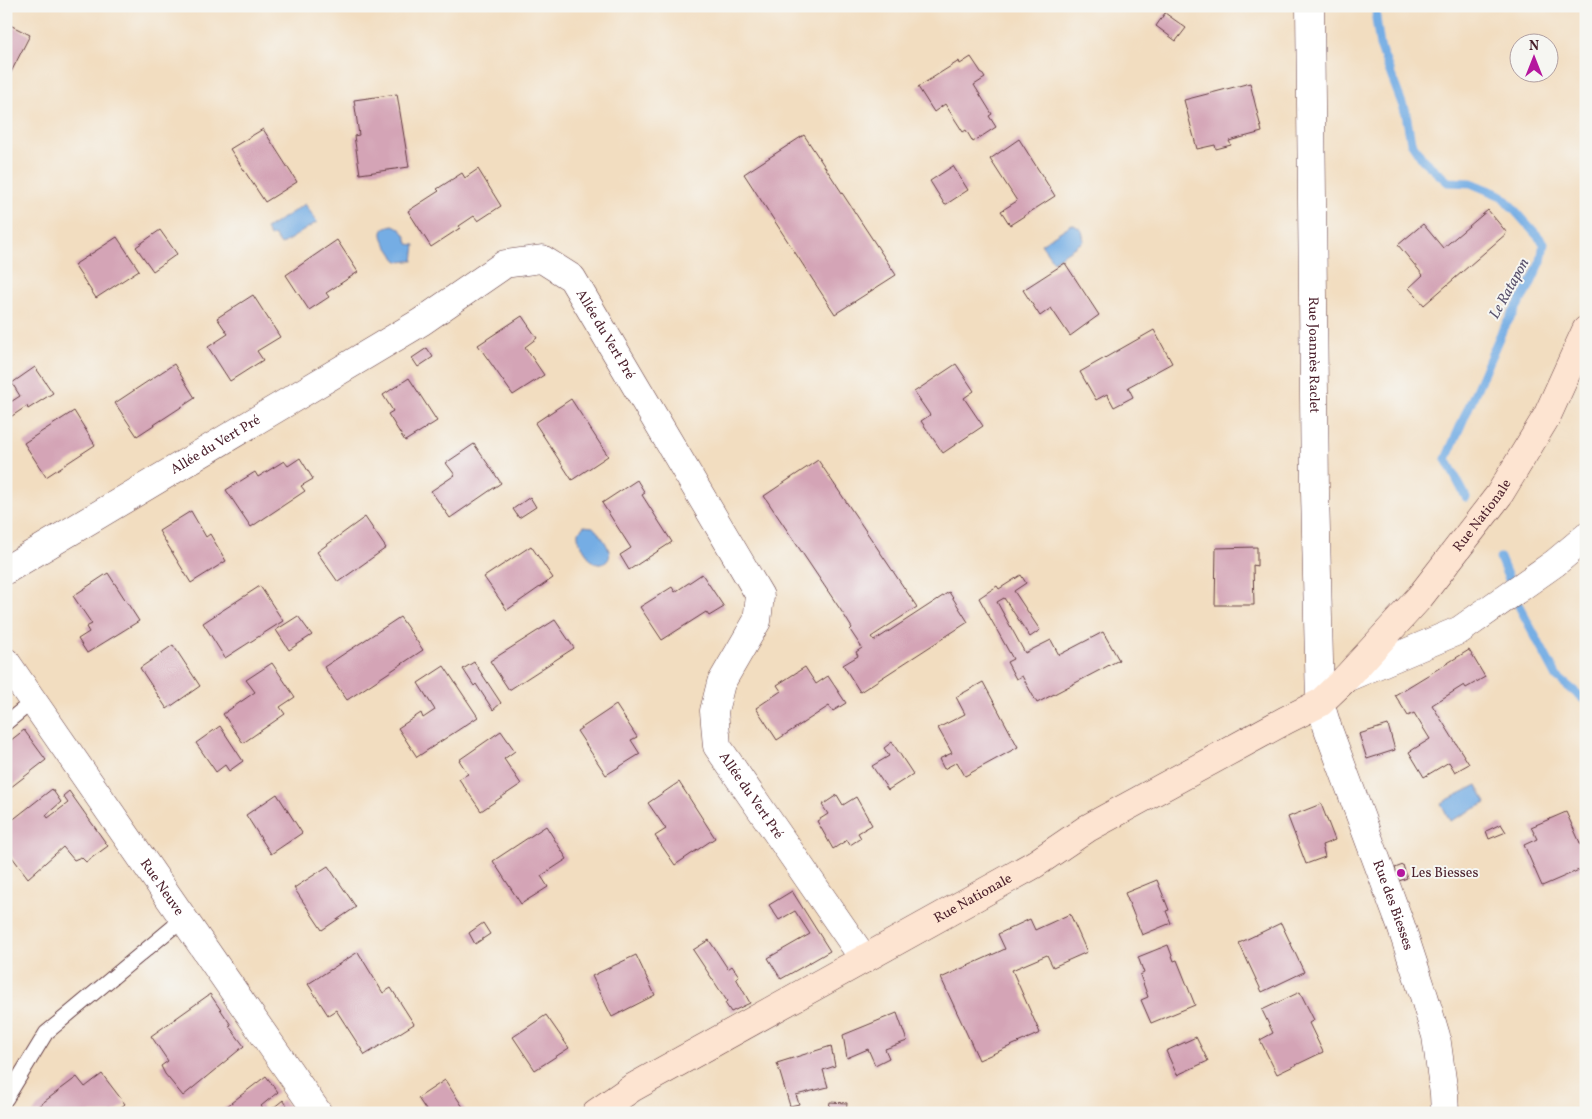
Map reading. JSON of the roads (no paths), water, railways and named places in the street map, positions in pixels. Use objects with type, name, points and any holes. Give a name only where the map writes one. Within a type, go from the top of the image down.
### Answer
[{"type":"main road","name":"Rue Nationale","points":[[596,1113],[632,1088],[1035,864],[1088,828],[1320,703],[1346,678],[1419,598],[1499,495],[1547,416],[1586,330]]},
{"type":"street","name":"Rue Joannès Raclet","points":[[1310,6],[1314,432],[1320,703]]},
{"type":"street","name":"Allée du Vert Pré","points":[[6,570],[421,322],[505,264],[542,259],[572,278],[760,596],[757,620],[721,683],[714,711],[717,746],[864,959]]},
{"type":"street","name":"Rue Nationale","points":[[1346,678],[1460,630],[1555,563],[1586,537]]},
{"type":"street","name":"Rue Neuve","points":[[6,662],[318,1113]]},
{"type":"street","name":"Rue des Biesses","points":[[1320,703],[1401,926],[1424,996],[1436,1036],[1445,1113]]},
{"type":"lane","points":[[6,723],[33,701]]},
{"type":"lane","points":[[6,1099],[46,1032],[184,918]]},
{"type":"water","points":[[305,204],[317,222],[281,245],[274,235],[270,237],[266,229]]},
{"type":"water","points":[[1072,224],[1081,230],[1084,241],[1053,261],[1041,244]]},
{"type":"water","points":[[393,225],[404,233],[408,244],[415,245],[413,261],[398,261],[386,244],[382,236],[383,229]]},
{"type":"water","points":[[584,526],[593,527],[600,535],[610,554],[606,562],[598,564],[589,558],[578,537],[578,532]]},
{"type":"water","points":[[1477,785],[1486,803],[1450,821],[1441,803]]},
{"type":"waterway","name":"Le Ratapon","points":[[1377,6],[1376,18],[1380,46],[1406,114],[1411,142],[1423,160],[1448,182],[1471,183],[1502,196],[1544,243],[1541,261],[1529,287],[1502,331],[1446,459],[1466,497]]},
{"type":"waterway","name":"Le Ratapon","points":[[1500,558],[1510,582]]},
{"type":"waterway","name":"Le Ratapon","points":[[1519,606],[1557,677],[1586,701]]},
{"type":"place","name":"Les Biesses","points":[[1401,873]]}]
